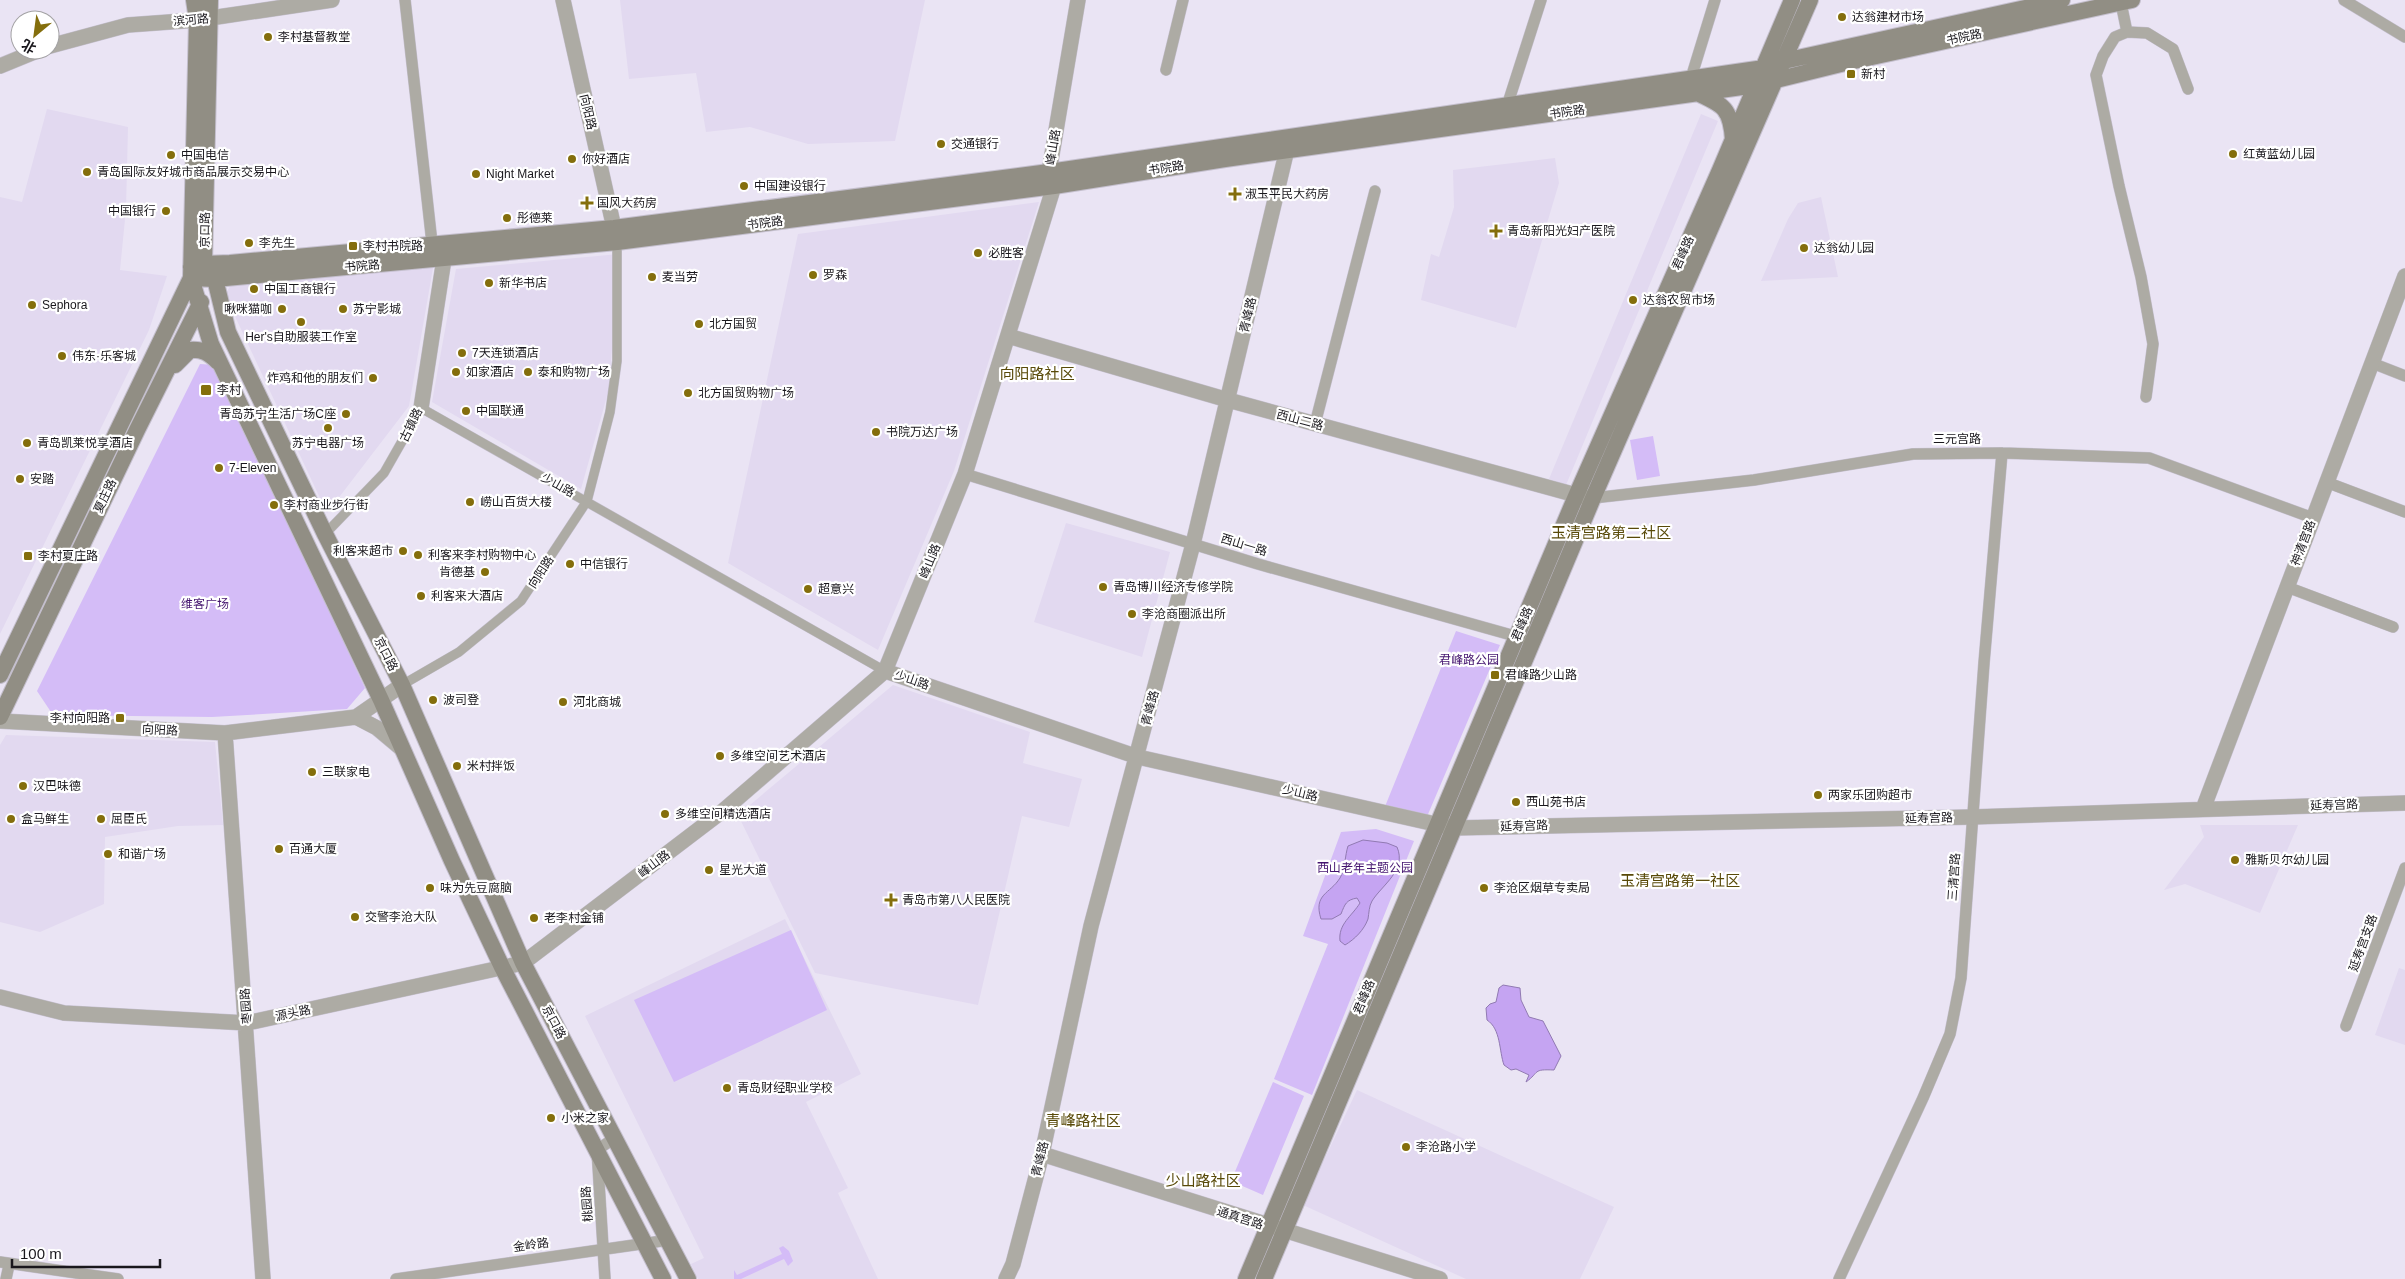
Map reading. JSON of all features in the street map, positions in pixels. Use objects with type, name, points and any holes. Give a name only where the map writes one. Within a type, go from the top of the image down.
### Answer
[{"type":"main road","name":"君峰路","points":[[1246,1279],[1576,496],[1733,140],[1792,0]]},
{"type":"main road","name":"君峰路","points":[[1264,1279],[1593,498],[1810,0]]},
{"type":"main road","name":"书院路","points":[[196,270],[215,279],[444,260],[615,235],[1052,179],[1286,152],[1694,86],[1784,61],[2062,0]]},
{"type":"main road","name":"书院路","points":[[1052,179],[1291,136],[1507,106],[1694,86],[1756,85],[2126,1]]},
{"type":"main road","name":"京口路","points":[[202,8],[196,270],[200,306],[210,344],[380,700],[502,967],[663,1279]]},
{"type":"main road","points":[[1694,86],[1723,106],[1729,114],[1733,140]]},
{"type":"main road","name":"书院路","points":[[196,270],[230,263],[432,243],[615,235]]},
{"type":"main road","name":"夏庄路","points":[[0,675],[196,270]]},
{"type":"main road","name":"京口路","points":[[215,279],[228,332],[325,534],[402,685],[523,963],[616,1137],[688,1279]]},
{"type":"main road","name":"夏庄路","points":[[0,716],[163,377],[215,279]]},
{"type":"main road","points":[[163,377],[190,350],[208,353],[220,364]]},
{"type":"street","name":"滨河路","points":[[60,43],[202,8],[332,0]]},
{"type":"street","points":[[405,0],[432,243]]},
{"type":"street","name":"向阳路","points":[[0,721],[225,734],[356,717],[402,685],[459,652],[521,601],[587,501],[610,412],[616,362],[615,235],[564,0]]},
{"type":"street","name":"峰山路","points":[[523,963],[724,810],[886,671],[965,474],[1008,336],[1052,179],[1078,0]]},
{"type":"street","points":[[1166,70],[1183,0]]},
{"type":"street","points":[[1507,106],[1541,0]]},
{"type":"street","points":[[1694,86],[1715,0]]},
{"type":"street","points":[[2344,0],[2405,37]]},
{"type":"street","points":[[2126,1],[2127,32]]},
{"type":"street","points":[[2146,397],[2153,344],[2096,75],[2103,56],[2115,38],[2127,32],[2147,34],[2173,50],[2188,89]]},
{"type":"street","points":[[0,66],[15,60]]},
{"type":"street","name":"青峰路","points":[[1006,1279],[1013,1264],[1042,1154],[1091,926],[1138,757],[1193,544],[1291,136]]},
{"type":"street","points":[[1315,424],[1375,191]]},
{"type":"street","name":"古镇路","points":[[325,534],[384,473],[420,408],[444,260]]},
{"type":"street","name":"神清宫路","points":[[2203,809],[2405,276]]},
{"type":"street","name":"西山二路","points":[[1008,336],[1228,400],[1576,496],[1593,498]]},
{"type":"street","points":[[2372,363],[2405,376]]},
{"type":"street","name":"少山路","points":[[420,408],[886,671],[1138,757],[1437,826],[1453,828]]},
{"type":"street","name":"三元宫路","points":[[1593,498],[1754,480],[1913,454],[2002,453],[2149,458],[2313,518]]},
{"type":"street","name":"三清宫路","points":[[1839,1279],[1923,1098],[1950,1034],[1961,978],[1972,817],[2002,453]]},
{"type":"street","name":"西山一路","points":[[965,474],[1193,544],[1533,641]]},
{"type":"street","points":[[2326,482],[2405,512]]},
{"type":"street","points":[[2286,587],[2393,627]]},
{"type":"street","points":[[356,717],[377,728],[402,749]]},
{"type":"street","name":"枣园路","points":[[225,734],[264,1279]]},
{"type":"street","name":"延寿宫路","points":[[1453,828],[1972,817],[2405,803]]},
{"type":"street","name":"延寿宫支路","points":[[2346,1026],[2405,868]]},
{"type":"street","name":"源头路","points":[[0,997],[64,1014],[247,1023],[523,963]]},
{"type":"street","points":[[597,1150],[616,1137]]},
{"type":"street","name":"桃园路","points":[[597,1150],[605,1279]]},
{"type":"street","name":"通真宫路","points":[[1042,1154],[1283,1232],[1440,1279]]},
{"type":"street","name":"金岭路","points":[[396,1279],[669,1240]]},
{"type":"street","points":[[6,1279],[4,1264],[118,1279]]},
{"type":"shaded area","points":[[620,0],[925,0],[895,141],[808,144],[750,127],[706,132],[696,73],[629,79]]},
{"type":"shaded area","points":[[47,109],[128,127],[126,209],[120,270],[167,276],[149,330],[0,634],[0,197],[22,202]]},
{"type":"shaded area","name":"达翁农贸市场","points":[[1701,114],[1718,121],[1566,485],[1549,479]]},
{"type":"shaded area","name":"青岛新阳光妇产医院","points":[[1555,158],[1559,183],[1516,328],[1421,300],[1431,254],[1439,257],[1454,207],[1453,170]]},
{"type":"shaded area","name":"达翁幼儿园","points":[[1821,197],[1838,277],[1761,281],[1788,219],[1798,203]]},
{"type":"shaded area","name":"书院万达广场","points":[[1039,202],[954,471],[878,650],[728,563],[798,234]]},
{"type":"shaded area","name":"泰和购物广场","points":[[619,254],[609,389],[581,489],[432,402],[456,269]]},
{"type":"shaded area","points":[[433,268],[409,406],[327,513],[225,295],[233,281]]},
{"type":"shaded area","name":"青岛博川经济专修学院","points":[[1066,523],[1170,552],[1142,657],[1034,622]]},
{"type":"shaded area","name":"青岛市第八人民医院","points":[[893,685],[1030,732],[1023,763],[1082,779],[1069,827],[1022,816],[978,1005],[815,973],[738,815]]},
{"type":"shaded area","points":[[6,735],[215,742],[223,825],[178,826],[105,837],[104,904],[40,932],[0,922],[0,745]]},
{"type":"shaded area","name":"雅斯贝尔幼儿园","points":[[2200,825],[2298,825],[2260,913],[2185,884],[2164,890],[2204,837]]},
{"type":"shaded area","points":[[1363,840],[1387,843],[1397,847],[1399,863],[1392,877],[1372,901],[1364,927],[1356,937],[1345,945],[1340,941],[1341,930],[1346,920],[1360,903],[1357,898],[1348,901],[1341,914],[1332,919],[1321,919],[1319,904],[1324,895],[1342,875],[1348,846]]},
{"type":"shaded area","name":"青岛财经职业学校","points":[[785,919],[861,1074],[806,1102],[848,1188],[838,1193],[878,1279],[698,1279],[691,1264],[704,1258],[585,1016]]},
{"type":"shaded area","points":[[2399,968],[2405,970],[2405,1045],[2375,1035]]},
{"type":"shaded area","points":[[1503,985],[1520,988],[1521,1000],[1529,1017],[1543,1021],[1561,1056],[1554,1070],[1539,1071],[1526,1082],[1529,1075],[1516,1069],[1511,1070],[1504,1065],[1495,1029],[1487,1020],[1486,1008],[1496,1002],[1499,988]]},
{"type":"shaded area","name":"李沧路小学","points":[[1357,1090],[1614,1207],[1580,1279],[1466,1279],[1303,1205]]},
{"type":"green space","name":"维客广场","points":[[200,364],[216,365],[365,688],[347,709],[212,717],[53,715],[37,691]]},
{"type":"green space","points":[[1653,436],[1660,476],[1637,480],[1630,440]]},
{"type":"green space","name":"君峰路公园","points":[[1456,631],[1500,645],[1426,819],[1384,809]]},
{"type":"green space","name":"西山老年主题公园","points":[[1376,829],[1414,841],[1312,1095],[1274,1079],[1328,944],[1303,936],[1341,832]]},
{"type":"green space","points":[[791,930],[827,1010],[674,1082],[634,1000]]},
{"type":"green space","points":[[1273,1082],[1304,1096],[1263,1195],[1231,1181]]},
{"type":"green space","points":[[783,1246],[789,1251],[793,1261],[788,1266],[784,1259],[741,1279],[734,1279],[734,1270],[737,1275],[782,1254],[779,1248]]},
{"type":"place","name":"达翁建材市场","points":[[1842,17]]},
{"type":"place","name":"李村基督教堂","points":[[268,37]]},
{"type":"place","name":"新村","points":[[1851,74]]},
{"type":"place","name":"交通银行","points":[[941,144]]},
{"type":"place","name":"红黄蓝幼儿园","points":[[2233,154]]},
{"type":"place","name":"中国电信","points":[[171,155]]},
{"type":"place","name":"你好酒店","points":[[572,159]]},
{"type":"place","name":"青岛国际友好城市商品展示交易中心","points":[[87,172]]},
{"type":"place","name":"Night Market","points":[[476,174]]},
{"type":"place","name":"中国建设银行","points":[[744,186]]},
{"type":"place","name":"淑玉平民大药房","points":[[1235,194]]},
{"type":"place","name":"国风大药房","points":[[587,203]]},
{"type":"place","name":"中国银行","points":[[166,211]]},
{"type":"place","name":"彤德莱","points":[[507,218]]},
{"type":"place","name":"青岛新阳光妇产医院","points":[[1496,231]]},
{"type":"place","name":"李先生","points":[[249,243]]},
{"type":"place","name":"李村书院路","points":[[353,246]]},
{"type":"place","name":"达翁幼儿园","points":[[1804,248]]},
{"type":"place","name":"必胜客","points":[[978,253]]},
{"type":"place","name":"罗森","points":[[813,275]]},
{"type":"place","name":"麦当劳","points":[[652,277]]},
{"type":"place","name":"新华书店","points":[[489,283]]},
{"type":"place","name":"中国工商银行","points":[[254,289]]},
{"type":"place","name":"达翁农贸市场","points":[[1633,300]]},
{"type":"place","name":"Sephora","points":[[32,305]]},
{"type":"place","name":"啾咪猫咖","points":[[282,309]]},
{"type":"place","name":"苏宁影城","points":[[343,309]]},
{"type":"place","name":"Her's自助服装工作室","points":[[301,322]]},
{"type":"place","name":"北方国贸","points":[[699,324]]},
{"type":"place","name":"7天连锁酒店","points":[[462,353]]},
{"type":"place","name":"伟东·乐客城","points":[[62,356]]},
{"type":"place","name":"如家酒店","points":[[456,372]]},
{"type":"place","name":"泰和购物广场","points":[[528,372]]},
{"type":"place","name":"炸鸡和他的朋友们","points":[[373,378]]},
{"type":"place","name":"李村","points":[[206,390]]},
{"type":"place","name":"北方国贸购物广场","points":[[688,393]]},
{"type":"place","name":"中国联通","points":[[466,411]]},
{"type":"place","name":"青岛苏宁生活广场C座","points":[[346,414]]},
{"type":"place","name":"苏宁电器广场","points":[[328,428]]},
{"type":"place","name":"书院万达广场","points":[[876,432]]},
{"type":"place","name":"青岛凯莱悦享酒店","points":[[27,443]]},
{"type":"place","name":"7-Eleven","points":[[219,468]]},
{"type":"place","name":"安踏","points":[[20,479]]},
{"type":"place","name":"崂山百货大楼","points":[[470,502]]},
{"type":"place","name":"李村商业步行街","points":[[274,505]]},
{"type":"place","name":"利客来超市","points":[[403,551]]},
{"type":"place","name":"利客来李村购物中心","points":[[418,555]]},
{"type":"place","name":"李村夏庄路","points":[[28,556]]},
{"type":"place","name":"中信银行","points":[[570,564]]},
{"type":"place","name":"肯德基","points":[[485,572]]},
{"type":"place","name":"青岛博川经济专修学院","points":[[1103,587]]},
{"type":"place","name":"超意兴","points":[[808,589]]},
{"type":"place","name":"利客来大酒店","points":[[421,596]]},
{"type":"place","name":"李沧商圈派出所","points":[[1132,614]]},
{"type":"place","name":"君峰路少山路","points":[[1495,675]]},
{"type":"place","name":"波司登","points":[[433,700]]},
{"type":"place","name":"河北商城","points":[[563,702]]},
{"type":"place","name":"李村向阳路","points":[[120,718]]},
{"type":"place","name":"多维空间艺术酒店","points":[[720,756]]},
{"type":"place","name":"米村拌饭","points":[[457,766]]},
{"type":"place","name":"三联家电","points":[[312,772]]},
{"type":"place","name":"汉巴味德","points":[[23,786]]},
{"type":"place","name":"两家乐团购超市","points":[[1818,795]]},
{"type":"place","name":"西山苑书店","points":[[1516,802]]},
{"type":"place","name":"多维空间精选酒店","points":[[665,814]]},
{"type":"place","name":"盒马鲜生","points":[[11,819]]},
{"type":"place","name":"屈臣氏","points":[[101,819]]},
{"type":"place","name":"百通大厦","points":[[279,849]]},
{"type":"place","name":"和谐广场","points":[[108,854]]},
{"type":"place","name":"雅斯贝尔幼儿园","points":[[2235,860]]},
{"type":"place","name":"星光大道","points":[[709,870]]},
{"type":"place","name":"味为先豆腐脑","points":[[430,888]]},
{"type":"place","name":"李沧区烟草专卖局","points":[[1484,888]]},
{"type":"place","name":"青岛市第八人民医院","points":[[891,900]]},
{"type":"place","name":"交警李沧大队","points":[[355,917]]},
{"type":"place","name":"老李村金铺","points":[[534,918]]},
{"type":"place","name":"青岛财经职业学校","points":[[727,1088]]},
{"type":"place","name":"小米之家","points":[[551,1118]]},
{"type":"place","name":"李沧路小学","points":[[1406,1147]]},
{"type":"district","name":"向阳路社区","points":[[1037,373]]},
{"type":"district","name":"玉清宫路第二社区","points":[[1611,532]]},
{"type":"district","name":"玉清宫路第一社区","points":[[1680,880]]},
{"type":"district","name":"青峰路社区","points":[[1083,1120]]},
{"type":"district","name":"少山路社区","points":[[1203,1180]]}]
